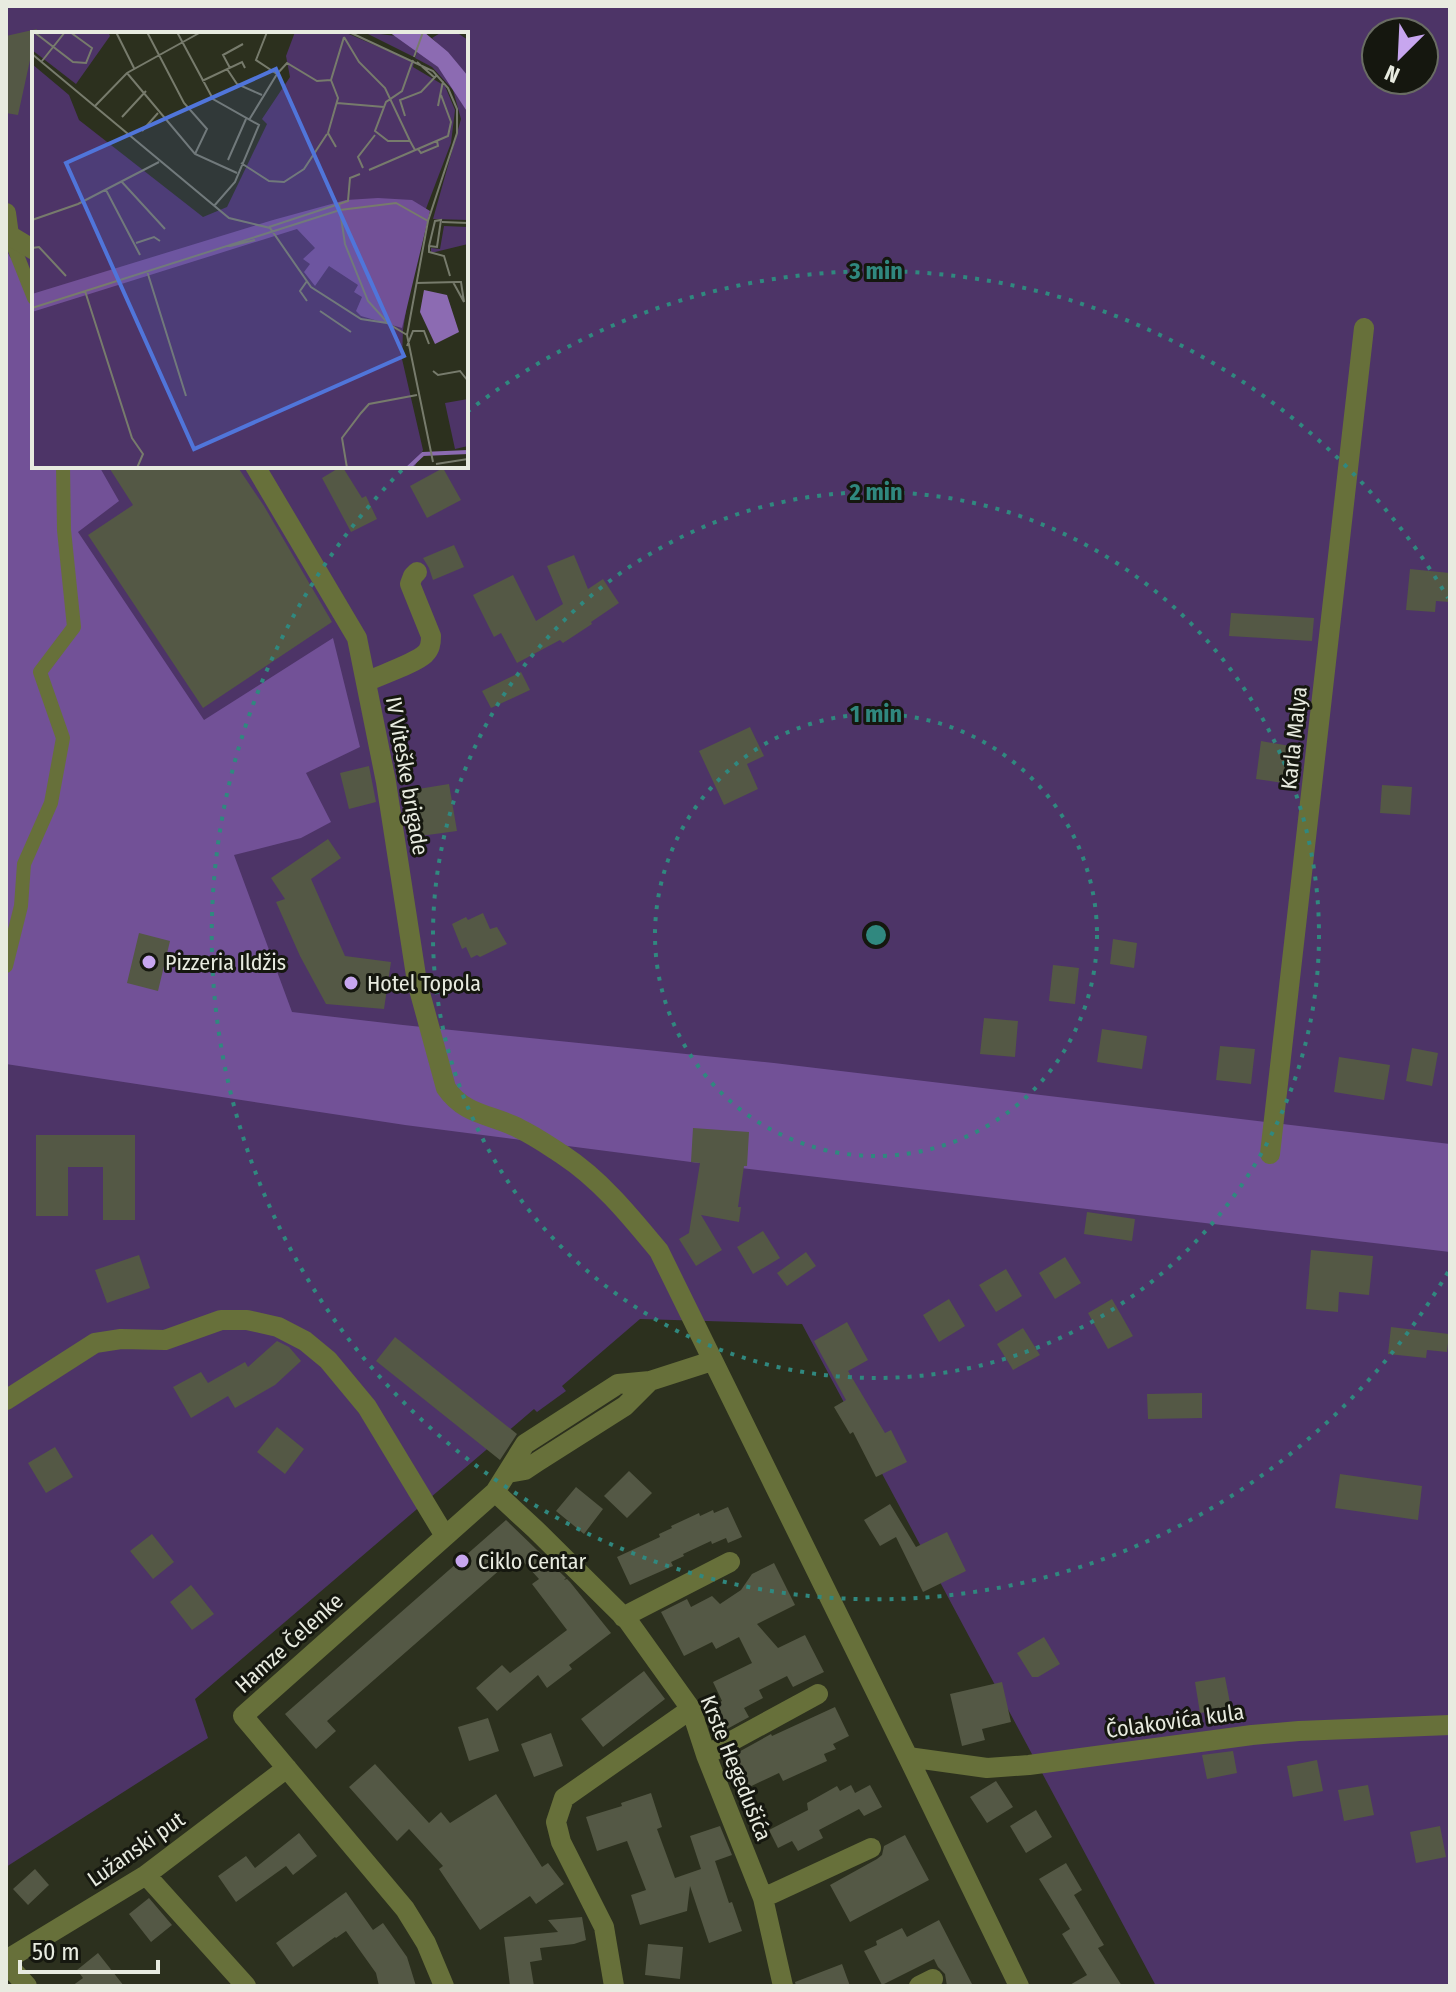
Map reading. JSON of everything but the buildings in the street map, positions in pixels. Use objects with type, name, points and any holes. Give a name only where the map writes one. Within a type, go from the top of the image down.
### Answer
[{"type":"street","points":[[6,213],[9,235],[32,293]]},
{"type":"street","points":[[9,235],[32,249]]},
{"type":"street","name":"Karla Malya","points":[[1270,1154],[1364,328]]},
{"type":"street","points":[[6,966],[21,906],[24,864],[51,803],[63,738],[40,672],[74,627],[64,530],[63,468]]},
{"type":"street","name":"IV Viteške brigade","points":[[256,468],[357,638],[386,782],[417,982],[446,1088],[467,1109],[518,1128],[565,1156],[613,1196],[659,1251],[712,1361]]},
{"type":"street","points":[[366,682],[418,658],[427,652],[431,644],[431,636],[410,584],[417,572]]},
{"type":"street","points":[[6,1400],[95,1343],[121,1339],[165,1340],[221,1320],[247,1320],[278,1327],[305,1341],[328,1360],[367,1407],[445,1536]]},
{"type":"street","points":[[712,1361],[1019,1986]]},
{"type":"street","name":"Hamze Čelenke","points":[[444,1986],[426,1943],[405,1909],[243,1716],[495,1492],[508,1473],[525,1470],[625,1406],[650,1381],[712,1361]]},
{"type":"street","name":"Krste Hegedušića","points":[[495,1492],[623,1617],[691,1709],[763,1898],[783,1986]]},
{"type":"street","points":[[623,1617],[730,1562]]},
{"type":"street","points":[[706,1755],[818,1694]]},
{"type":"street","points":[[614,1986],[604,1927],[561,1842],[556,1822],[559,1809],[564,1798],[691,1709]]},
{"type":"street","name":"Čolakovića kula","points":[[908,1757],[987,1768],[1284,1732],[1450,1725]]},
{"type":"street","name":"Lužanski put","points":[[27,1986],[6,1961],[146,1875],[287,1768]]},
{"type":"street","points":[[763,1898],[871,1848]]},
{"type":"street","points":[[146,1875],[246,1986]]},
{"type":"shaded area","points":[[9,6],[1450,6],[1450,1986],[1156,1986],[802,1324],[640,1319],[562,1386],[566,1391],[537,1412],[534,1409],[195,1699],[208,1738],[6,1867],[6,12]]},
{"type":"shaded area","points":[[6,249],[10,257],[32,271],[32,468],[100,468],[119,501],[78,532],[204,720],[333,638],[360,747],[306,773],[331,822],[301,838],[234,855],[292,1012],[774,1063],[1450,1144],[1450,1252],[405,1125],[6,1064]]},
{"type":"place","name":"Pizzeria Ildžis","points":[[149,962]]},
{"type":"place","name":"Hotel Topola","points":[[351,983]]},
{"type":"place","name":"Ciklo Centar","points":[[462,1561]]}]
